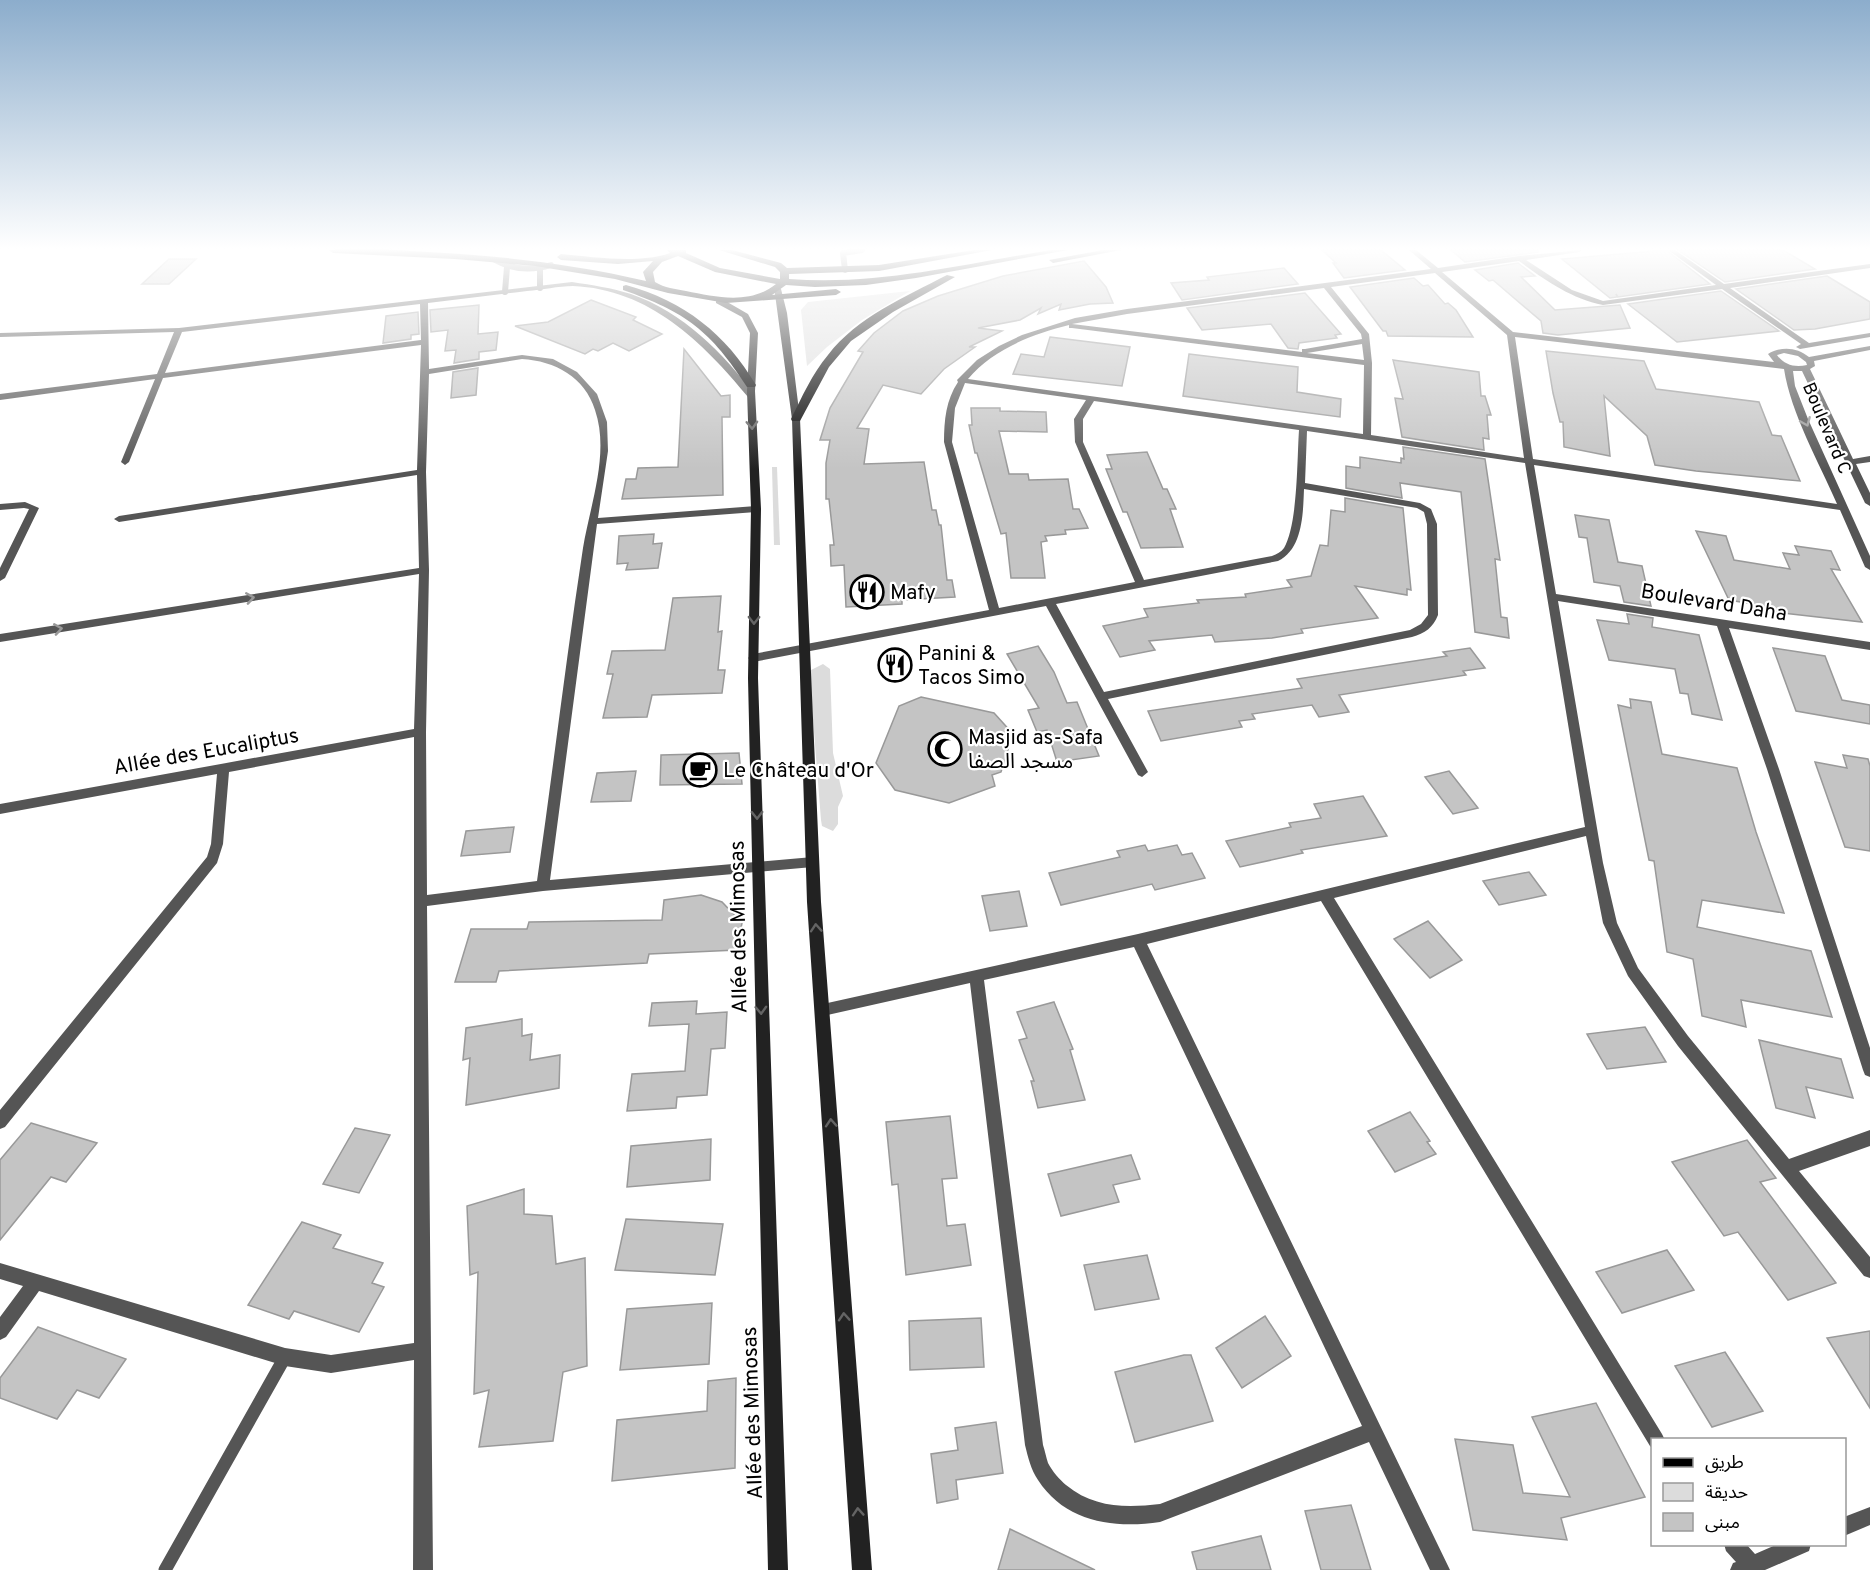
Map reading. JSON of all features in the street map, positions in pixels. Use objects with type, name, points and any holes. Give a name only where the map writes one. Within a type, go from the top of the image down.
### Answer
[{"type":"main road","points":[[699,323],[712,332],[739,362],[751,390]]},
{"type":"main road","name":"Allée des Mimosas","points":[[749,323],[752,327],[751,390],[756,509],[753,658],[778,1570]]},
{"type":"main road","points":[[784,323],[796,419],[803,650],[813,862],[862,1570]]},
{"type":"main road","points":[[796,419],[828,361],[851,336],[870,323]]},
{"type":"street","points":[[0,335],[179,330],[238,323]]},
{"type":"street","points":[[423,1570],[420,732],[424,570],[422,472],[424,323]]},
{"type":"street","points":[[678,323],[705,341],[751,390]]},
{"type":"street","points":[[995,613],[948,442],[951,403],[961,380],[980,361],[1020,338],[1068,323]]},
{"type":"street","points":[[1124,323],[1129,333]]},
{"type":"street","points":[[1359,323],[1366,340],[1368,363],[1366,437]]},
{"type":"street","points":[[1498,323],[1510,334],[1786,366],[1807,364]]},
{"type":"street","points":[[1776,323],[1807,345]]},
{"type":"street","points":[[1059,325],[1368,363]]},
{"type":"street","points":[[125,462],[179,330]]},
{"type":"street","points":[[1510,334],[1528,463],[1610,923],[1633,972],[1683,1041],[1870,1270]]},
{"type":"street","points":[[1713,358],[1772,354],[1807,345],[1870,335]]},
{"type":"street","points":[[1292,353],[1366,340]]},
{"type":"street","points":[[0,397],[424,342]]},
{"type":"street","name":"Boulevard C","points":[[1870,348],[1807,364],[1870,503]]},
{"type":"street","points":[[1783,350],[1797,353],[1807,364]]},
{"type":"street","points":[[1772,354],[1774,360],[1786,366]]},
{"type":"street","points":[[425,372],[501,359],[530,357],[551,360],[571,370],[584,382],[595,398],[603,422],[603,452],[543,886]]},
{"type":"street","name":"Boulevard C","points":[[1786,366],[1804,419],[1870,567]]},
{"type":"street","points":[[961,380],[1844,508]]},
{"type":"street","points":[[1091,399],[1079,416],[1076,427],[1079,442],[1141,584]]},
{"type":"street","points":[[753,658],[1050,603],[1281,556],[1286,553],[1292,539],[1300,485],[1303,428]]},
{"type":"street","points":[[1851,462],[1870,459]]},
{"type":"street","points":[[119,519],[422,472]]},
{"type":"street","points":[[1102,696],[1412,633],[1424,628],[1430,622],[1433,615],[1432,524],[1428,511],[1420,506],[1300,485]]},
{"type":"street","points":[[0,507],[25,505],[34,508],[0,578]]},
{"type":"street","points":[[592,521],[756,509]]},
{"type":"street","points":[[0,638],[424,570]]},
{"type":"street","name":"Boulevard Daha","points":[[1552,597],[1870,646]]},
{"type":"street","points":[[1050,603],[1142,772]]},
{"type":"street","points":[[1722,624],[1773,769],[1870,1070]]},
{"type":"street","name":"Allée des Eucaliptus","points":[[0,809],[420,732]]},
{"type":"street","points":[[0,1122],[213,859],[217,844],[223,768]]},
{"type":"street","points":[[823,1010],[1138,940],[1592,830]]},
{"type":"street","points":[[421,901],[543,886],[813,862]]},
{"type":"street","points":[[1324,894],[1655,1438]]},
{"type":"street","points":[[1138,940],[1440,1570]]},
{"type":"street","points":[[975,975],[1034,1445],[1044,1474],[1062,1495],[1077,1507],[1102,1515],[1135,1518],[1160,1513],[1373,1431]]},
{"type":"street","points":[[1785,1168],[1870,1138]]},
{"type":"street","points":[[0,1271],[285,1357],[331,1364],[423,1350]]},
{"type":"street","points":[[0,1331],[36,1282]]},
{"type":"street","points":[[1846,1527],[1870,1516]]},
{"type":"street","points":[[1734,1546],[1750,1568],[1800,1546]]},
{"type":"lane","points":[[165,1570],[285,1357]]},
{"type":"green space","points":[[802,323],[858,323],[827,347],[807,366]]},
{"type":"green space","points":[[772,467],[777,467],[780,545],[774,545]]},
{"type":"green space","points":[[823,664],[830,669],[833,753],[843,796],[838,807],[838,824],[833,831],[822,826],[821,820],[811,694],[811,670]]},
{"type":"building","points":[[385,323],[419,323],[419,334],[411,335],[411,339],[383,343]]},
{"type":"building","points":[[431,323],[478,323],[478,334],[498,332],[496,350],[479,352],[479,359],[454,363],[456,350],[445,351],[448,330],[431,332]]},
{"type":"building","points":[[538,323],[640,323],[662,334],[629,351],[613,343],[598,351],[593,349],[585,354],[515,326]]},
{"type":"building","points":[[887,323],[1003,323],[978,328],[1002,331],[969,347],[975,347],[944,369],[921,394],[883,385],[857,428],[869,429],[864,464],[924,462],[932,510],[936,510],[939,525],[941,525],[947,580],[952,580],[955,597],[902,600],[902,604],[846,607],[844,565],[831,566],[830,545],[834,545],[829,499],[826,499],[826,463],[830,440],[820,440],[830,408],[863,352],[858,351],[874,333]]},
{"type":"building","points":[[1197,323],[1332,323],[1341,334],[1335,335],[1337,338],[1299,343],[1298,349],[1288,348],[1271,324],[1202,330]]},
{"type":"building","points":[[1377,323],[1464,323],[1473,337],[1388,336],[1386,331],[1383,331]]},
{"type":"building","points":[[1541,323],[1628,323],[1630,328],[1558,335],[1543,333]]},
{"type":"building","points":[[1653,323],[1768,323],[1779,331],[1677,342]]},
{"type":"building","points":[[1784,323],[1847,323],[1815,329],[1794,330]]},
{"type":"building","points":[[1050,337],[1130,347],[1122,386],[1013,374],[1021,354],[1044,357]]},
{"type":"building","points":[[684,349],[721,396],[730,395],[730,417],[722,417],[723,495],[622,499],[626,479],[636,479],[638,468],[678,467]]},
{"type":"building","points":[[1546,351],[1644,361],[1656,389],[1759,402],[1772,435],[1781,436],[1800,481],[1655,465],[1647,436],[1604,396],[1610,456],[1564,447],[1563,422],[1560,422],[1553,393]]},
{"type":"building","points":[[1189,354],[1298,367],[1297,392],[1341,399],[1340,417],[1183,396]]},
{"type":"building","points":[[1393,360],[1479,372],[1481,396],[1485,396],[1491,415],[1487,415],[1489,439],[1483,438],[1484,450],[1402,437],[1395,398],[1403,399]]},
{"type":"building","points":[[478,368],[476,395],[451,398],[453,372]]},
{"type":"building","points":[[971,408],[1046,412],[1047,432],[999,431],[1009,474],[1028,474],[1029,480],[1068,479],[1073,509],[1079,509],[1088,528],[1065,530],[1066,534],[1045,536],[1047,541],[1041,542],[1045,578],[1011,578],[1006,533],[1001,534],[977,453],[975,453],[969,425],[972,425]]},
{"type":"building","points":[[1403,447],[1485,459],[1500,560],[1495,559],[1501,617],[1507,618],[1509,638],[1475,632],[1461,492],[1400,483],[1402,498],[1346,488],[1346,466],[1360,468],[1360,457],[1401,463],[1401,458],[1404,459]]},
{"type":"building","points":[[1147,452],[1163,489],[1167,489],[1176,509],[1170,509],[1183,547],[1141,548],[1127,512],[1123,512],[1106,469],[1112,469],[1107,455]]},
{"type":"building","points":[[1345,498],[1403,508],[1411,590],[1407,589],[1407,595],[1355,586],[1378,618],[1301,629],[1303,633],[1272,638],[1215,642],[1212,635],[1149,641],[1155,650],[1120,657],[1103,626],[1148,617],[1144,609],[1199,603],[1197,600],[1246,597],[1245,594],[1292,587],[1287,580],[1311,576],[1320,545],[1328,546],[1331,510],[1345,512]]},
{"type":"building","points":[[1575,515],[1609,520],[1618,562],[1642,566],[1651,606],[1624,602],[1620,586],[1594,582],[1587,538],[1579,537]]},
{"type":"building","points":[[1696,531],[1726,536],[1734,560],[1790,569],[1783,553],[1799,555],[1795,546],[1831,551],[1840,570],[1831,569],[1862,622],[1773,612],[1770,607],[1729,600]]},
{"type":"building","points":[[654,534],[653,544],[662,543],[658,568],[626,570],[628,563],[617,564],[619,536]]},
{"type":"building","points":[[721,596],[718,632],[722,631],[718,670],[725,670],[722,693],[652,695],[647,717],[603,718],[613,674],[607,674],[612,651],[665,650],[673,598]]},
{"type":"building","points":[[1627,614],[1653,618],[1652,627],[1699,635],[1722,720],[1692,714],[1688,694],[1680,693],[1675,669],[1609,660],[1597,620],[1629,624]]},
{"type":"building","points":[[1038,646],[1054,672],[1067,703],[1077,702],[1099,756],[1057,762],[1047,730],[1037,732],[1028,710],[1039,708],[1007,654]]},
{"type":"building","points":[[1470,648],[1485,668],[1463,671],[1466,675],[1339,695],[1349,712],[1319,717],[1312,705],[1252,714],[1255,719],[1239,721],[1242,727],[1161,741],[1148,711],[1302,688],[1297,679],[1447,656],[1443,652]]},
{"type":"building","points":[[1773,648],[1825,656],[1842,700],[1870,705],[1870,724],[1796,711]]},
{"type":"building","name":"Masjid as-Safa مسجد الصفا","points":[[921,697],[994,713],[1013,734],[1001,772],[992,775],[995,786],[949,803],[895,790],[876,763],[899,706]]},
{"type":"building","points":[[1630,699],[1651,702],[1662,754],[1737,768],[1784,913],[1702,900],[1697,927],[1811,951],[1832,1017],[1741,1000],[1746,1027],[1702,1016],[1693,959],[1667,952],[1654,861],[1649,860],[1618,705],[1631,708]]},
{"type":"building","name":"Le Château d'Or","points":[[739,753],[742,784],[660,785],[661,755]]},
{"type":"building","points":[[1843,755],[1868,759],[1870,766],[1870,851],[1845,847],[1815,762],[1847,768]]},
{"type":"building","points":[[636,771],[631,801],[591,802],[597,773]]},
{"type":"building","points":[[1449,771],[1478,808],[1453,814],[1425,777]]},
{"type":"building","points":[[1363,796],[1387,836],[1301,850],[1303,853],[1240,867],[1226,841],[1291,827],[1289,823],[1321,818],[1314,804]]},
{"type":"building","points":[[514,827],[510,852],[461,856],[466,831]]},
{"type":"building","points":[[1145,845],[1148,851],[1177,845],[1182,855],[1192,853],[1205,878],[1155,890],[1152,884],[1061,905],[1049,873],[1120,857],[1117,851]]},
{"type":"building","points":[[1529,872],[1546,895],[1499,905],[1483,881]]},
{"type":"building","points":[[1019,891],[1027,926],[990,931],[982,896]]},
{"type":"building","points":[[701,895],[722,902],[742,923],[737,950],[649,954],[647,963],[499,971],[496,982],[455,982],[471,929],[527,929],[529,922],[662,920],[664,900]]},
{"type":"building","points":[[1428,921],[1462,960],[1430,978],[1394,939]]},
{"type":"building","points":[[697,1001],[696,1014],[727,1012],[725,1048],[711,1049],[707,1095],[677,1097],[676,1108],[627,1111],[632,1074],[685,1071],[689,1024],[649,1026],[652,1003]]},
{"type":"building","points":[[1054,1002],[1073,1049],[1070,1050],[1085,1100],[1038,1108],[1031,1081],[1034,1081],[1019,1040],[1027,1038],[1017,1012]]},
{"type":"building","points":[[522,1019],[522,1036],[532,1034],[530,1060],[560,1055],[559,1088],[466,1105],[470,1058],[463,1060],[466,1028]]},
{"type":"building","points":[[1645,1027],[1666,1062],[1607,1069],[1587,1034]]},
{"type":"building","points":[[1759,1040],[1841,1059],[1853,1098],[1806,1087],[1815,1118],[1776,1108]]},
{"type":"building","points":[[1410,1112],[1436,1154],[1395,1172],[1368,1131]]},
{"type":"building","points":[[950,1116],[957,1178],[942,1179],[947,1226],[965,1224],[971,1265],[906,1275],[898,1184],[892,1185],[886,1122]]},
{"type":"building","points":[[31,1123],[97,1143],[66,1182],[51,1177],[0,1240],[0,1160]]},
{"type":"building","points":[[355,1128],[390,1135],[359,1193],[323,1184]]},
{"type":"building","points":[[711,1139],[710,1180],[627,1187],[631,1146]]},
{"type":"building","points":[[1747,1140],[1776,1178],[1760,1182],[1836,1283],[1788,1300],[1738,1232],[1724,1236],[1672,1162]]},
{"type":"building","points":[[1131,1155],[1140,1179],[1113,1185],[1119,1202],[1061,1216],[1048,1174]]},
{"type":"building","points":[[524,1189],[524,1214],[552,1216],[556,1264],[585,1258],[587,1366],[563,1372],[553,1441],[479,1447],[489,1390],[474,1394],[478,1272],[470,1275],[467,1206]]},
{"type":"building","points":[[626,1219],[723,1224],[715,1275],[615,1270]]},
{"type":"building","points":[[302,1222],[341,1235],[333,1248],[383,1263],[372,1283],[384,1287],[359,1332],[294,1311],[289,1319],[248,1305]]},
{"type":"building","points":[[1667,1250],[1694,1290],[1622,1313],[1596,1272]]},
{"type":"building","points":[[1147,1255],[1159,1299],[1095,1310],[1084,1265]]},
{"type":"building","points":[[712,1303],[709,1364],[620,1370],[627,1309]]},
{"type":"building","points":[[1265,1316],[1291,1356],[1242,1388],[1216,1348]]},
{"type":"building","points":[[981,1318],[984,1367],[910,1370],[909,1321]]},
{"type":"building","points":[[38,1327],[126,1359],[99,1398],[77,1390],[57,1419],[0,1398],[0,1378]]},
{"type":"building","points":[[1870,1331],[1870,1408],[1827,1338]]},
{"type":"building","points":[[1725,1352],[1763,1411],[1712,1427],[1675,1366]]},
{"type":"building","points":[[1191,1355],[1213,1421],[1135,1442],[1115,1372]]},
{"type":"building","points":[[736,1378],[735,1468],[612,1481],[617,1420],[707,1411],[708,1381]]},
{"type":"building","points":[[1596,1403],[1645,1497],[1561,1518],[1567,1540],[1473,1530],[1455,1439],[1513,1445],[1523,1493],[1570,1497],[1532,1417]]},
{"type":"building","points":[[996,1422],[1003,1473],[956,1480],[958,1499],[937,1503],[931,1454],[958,1450],[955,1428]]},
{"type":"building","points":[[1351,1505],[1371,1570],[1321,1570],[1305,1511]]},
{"type":"building","points":[[1010,1529],[1095,1570],[998,1570]]},
{"type":"building","points":[[1261,1536],[1271,1570],[1197,1570],[1192,1552]]},
{"type":"place","name":"Mafy","points":[[867,592]]},
{"type":"place","name":"Panini & Tacos Simo","points":[[895,665]]},
{"type":"place","name":"Masjid as-Safa مسجد الصفا","points":[[945,749]]},
{"type":"place","name":"Le Château d'Or","points":[[700,770]]}]
